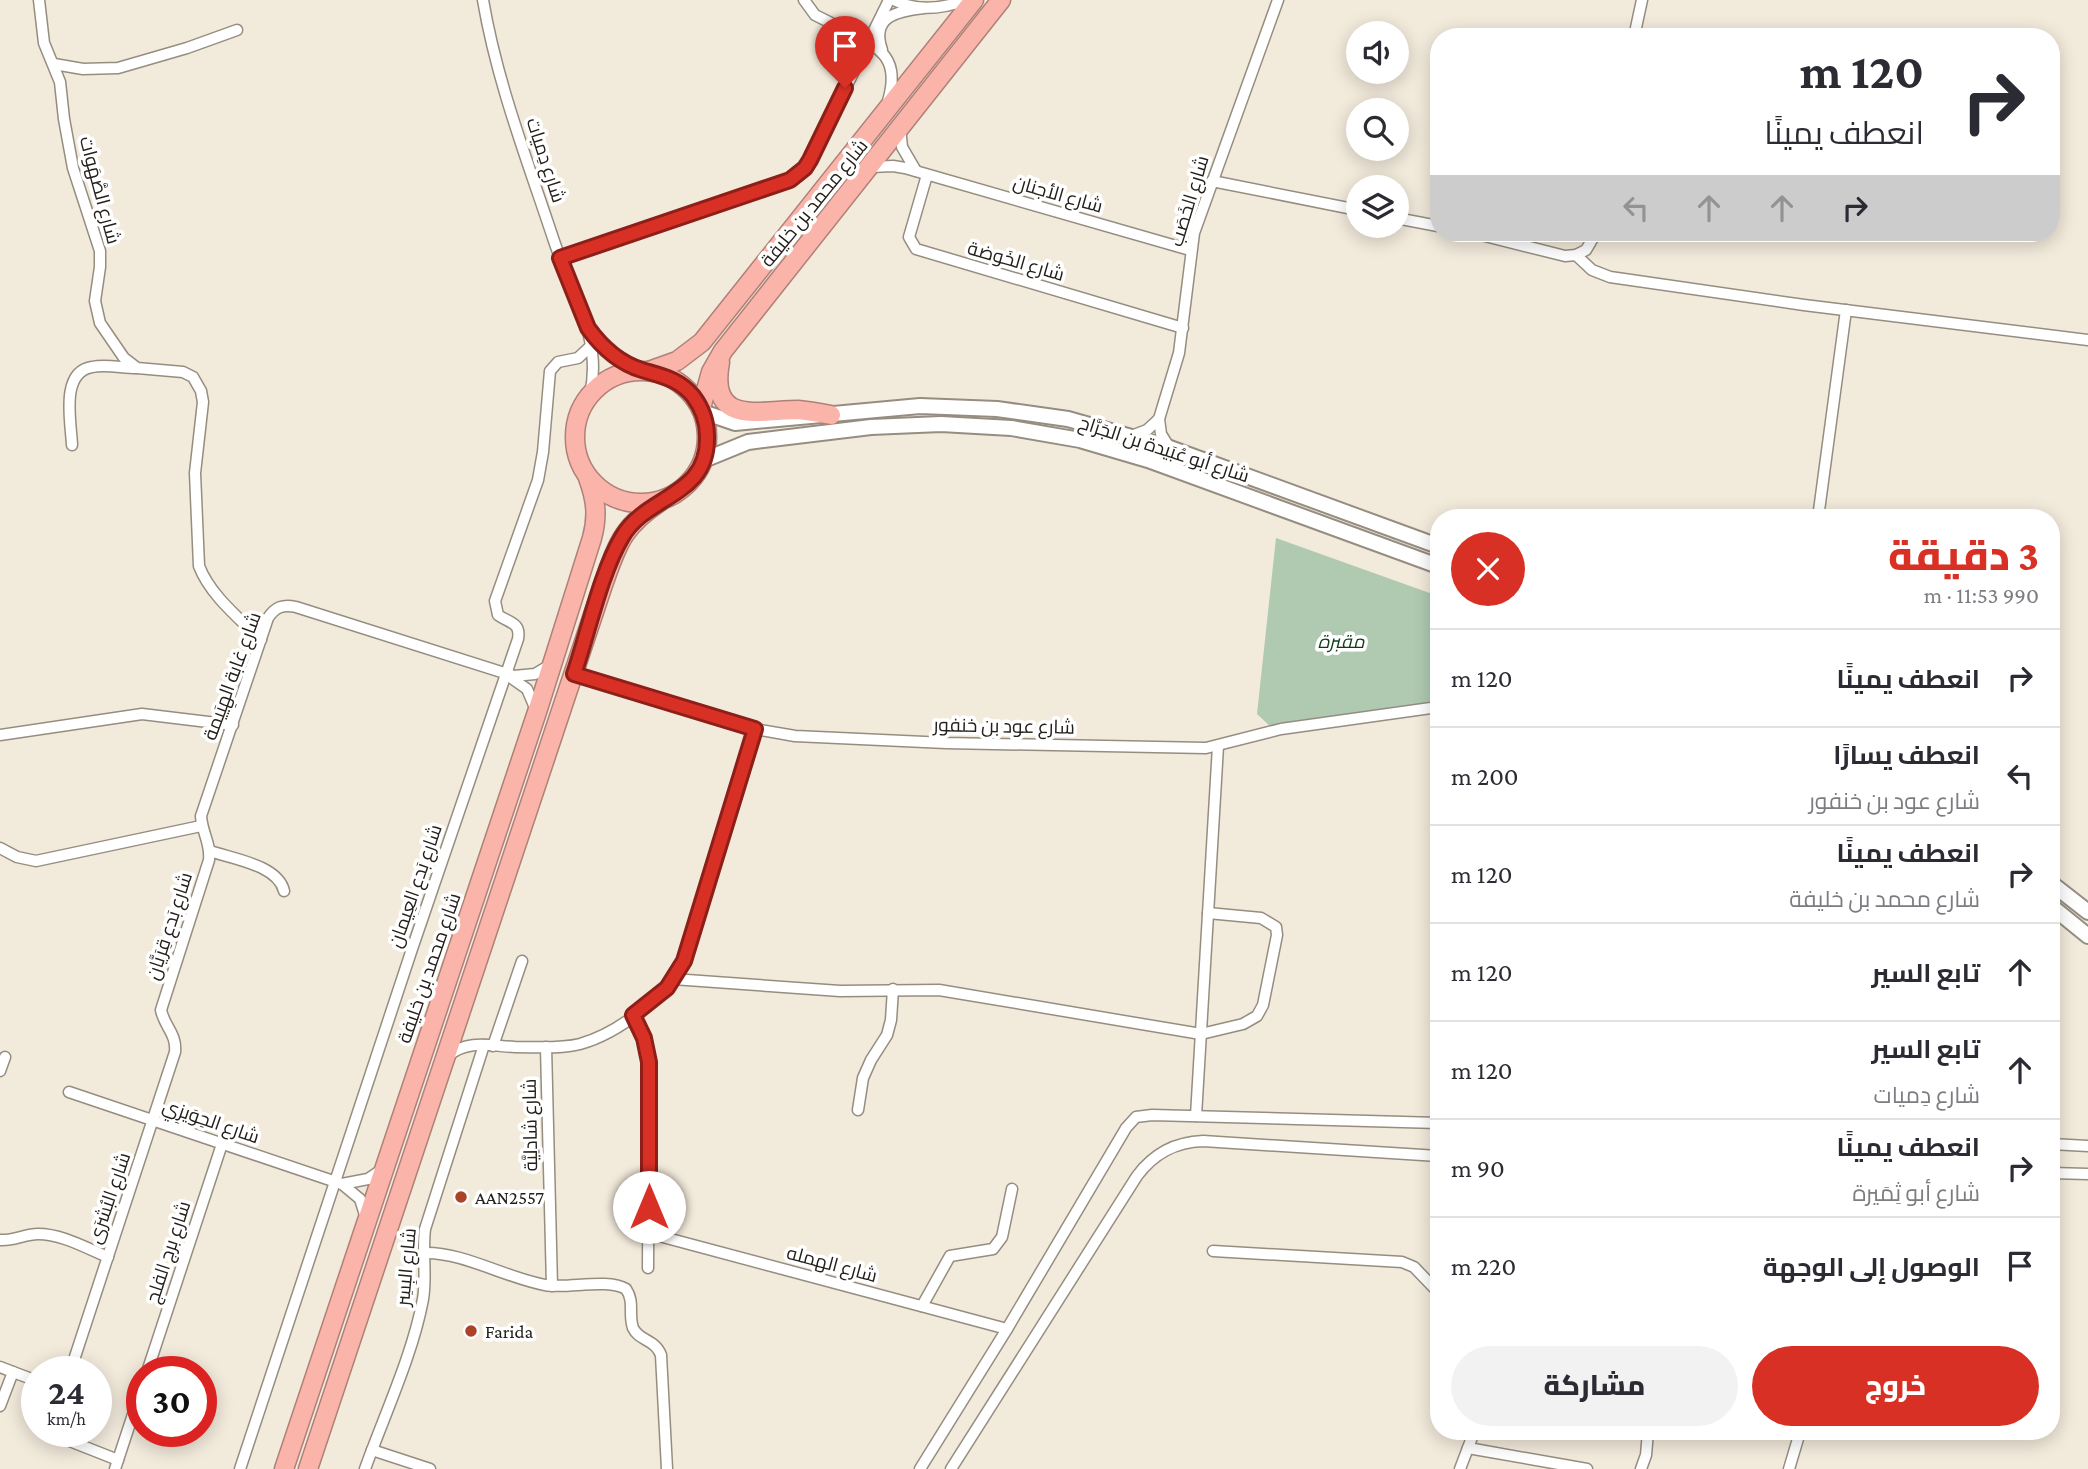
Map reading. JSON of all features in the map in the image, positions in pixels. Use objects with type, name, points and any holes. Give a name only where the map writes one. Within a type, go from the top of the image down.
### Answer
[{"type":"highway","name":"شارع محمد بن خليفة","points":[[646,371],[677,361],[702,342],[974,0]]},
{"type":"highway","name":"شارع محمد بن خليفة","points":[[702,410],[706,383],[723,351],[1000,0]]},
{"type":"highway","points":[[723,351],[719,386],[722,395],[734,408],[751,414],[799,410],[831,415]]},
{"type":"highway","points":[[308,1469],[621,538],[638,517],[687,485],[704,460],[708,444],[707,427],[702,410],[691,394],[664,375],[646,371],[623,373],[605,381],[590,394],[578,413],[574,436],[577,458],[588,478],[603,492],[621,501],[641,504],[661,501]]},
{"type":"highway","name":"شارع محمد بن خليفة","points":[[284,1469],[537,712],[596,522],[597,505],[588,478]]},
{"type":"main road","name":"شارع أبو عُبَيدة بن الجَرَّاح","points":[[702,410],[735,423],[920,406],[997,409],[1068,419],[1170,448],[1430,543]]},
{"type":"main road","name":"شارع أبو عُبَيدة بن الجَرَّاح","points":[[704,460],[748,442],[872,427],[976,425],[1034,432],[1080,440],[1148,460],[1430,563]]},
{"type":"main road","points":[[2060,890],[2088,912]]},
{"type":"main road","points":[[2060,913],[2088,936]]},
{"type":"street","name":"شارع الصَّهَوات","points":[[39,0],[44,43],[60,82],[73,168],[100,251],[95,301],[97,317],[115,347],[128,363],[137,368]]},
{"type":"street","name":"شارع دِميات","points":[[483,0],[490,38],[508,103],[560,258],[593,344],[595,364],[590,394]]},
{"type":"street","points":[[804,0],[815,15],[831,23]]},
{"type":"street","points":[[560,258],[798,175],[810,160],[889,0]]},
{"type":"street","points":[[894,0],[923,8]]},
{"type":"street","points":[[886,108],[892,82],[888,62],[879,41],[879,31],[884,21],[902,11],[941,7],[966,0]]},
{"type":"street","name":"شارع الخَصَب","points":[[1159,419],[1176,365],[1183,328],[1191,250],[1212,181],[1278,0]]},
{"type":"street","points":[[1636,28],[1642,0]]},
{"type":"street","points":[[54,64],[83,69],[118,68],[237,30]]},
{"type":"street","points":[[849,32],[869,41],[882,51]]},
{"type":"street","points":[[900,128],[902,147],[921,173]]},
{"type":"street","name":"شارع الأجنان","points":[[869,167],[893,166],[921,173],[1191,250]]},
{"type":"street","name":"شارع الخَوضة","points":[[921,173],[909,237],[916,249],[1183,328]]},
{"type":"street","points":[[1212,181],[1346,208]]},
{"type":"street","points":[[1409,220],[1430,224]]},
{"type":"street","points":[[1509,242],[1565,256],[1576,255],[1592,242]]},
{"type":"street","points":[[1576,255],[1592,270],[1610,277],[2088,340]]},
{"type":"street","points":[[1819,509],[1846,310]]},
{"type":"street","name":"شارع دِميات","points":[[588,328],[612,354],[646,371]]},
{"type":"street","name":"شارع بَدع العِيمان","points":[[240,1469],[339,1183],[411,952],[519,639],[519,629],[513,622],[498,614],[495,601],[538,480],[549,375],[555,364],[578,358],[593,344]]},
{"type":"street","points":[[72,445],[71,388],[77,375],[91,367],[183,372],[193,377],[199,386],[203,402],[195,473],[199,566],[214,592],[261,640]]},
{"type":"street","points":[[1131,436],[1147,430],[1159,419]]},
{"type":"street","points":[[1159,419],[1161,435],[1170,448]]},
{"type":"street","name":"شارع غابة الهِيَيمة","points":[[201,826],[204,807],[273,611],[288,605],[507,675],[521,677],[535,674],[553,662]]},
{"type":"street","name":"شارع عود بن خنفور","points":[[574,674],[755,729],[795,736],[946,743],[1181,748],[1218,746],[1281,729],[1430,708]]},
{"type":"street","name":"شارع غابة الهِيَيمة","points":[[507,675],[527,690],[537,712]]},
{"type":"street","points":[[0,735],[142,714],[233,725]]},
{"type":"street","points":[[443,1061],[454,1051],[489,1045],[546,1047],[579,1044],[610,1032],[655,999],[673,979],[684,961],[755,729]]},
{"type":"street","points":[[1196,1116],[1218,746]]},
{"type":"street","points":[[0,848],[18,857],[36,861],[201,826],[210,851],[272,873],[280,881],[284,891]]},
{"type":"street","name":"شارع بَدع قِرَيَّان","points":[[174,1034],[162,1017],[162,1002],[210,851]]},
{"type":"street","points":[[673,979],[840,991],[939,990],[1201,1034],[1243,1024],[1257,1016],[1263,1005],[1277,935],[1276,927],[1261,918],[1208,913]]},
{"type":"street","name":"شارع البِسِر","points":[[365,1469],[420,1313],[425,1281],[425,1229],[489,1045],[505,1016],[522,961]]},
{"type":"street","points":[[858,1110],[863,1078],[887,1035],[891,1020],[892,989]]},
{"type":"street","points":[[633,1015],[644,1038],[649,1062],[648,1268]]},
{"type":"street","points":[[459,1016],[464,1035],[489,1045]]},
{"type":"street","name":"شارع البُشرَى","points":[[75,1356],[154,1121],[175,1052],[174,1034]]},
{"type":"street","name":"شارع شادلِيَّة","points":[[546,1047],[552,1286]]},
{"type":"street","points":[[0,1071],[5,1057]]},
{"type":"street","name":"شارع الحِوَيزِي","points":[[69,1092],[339,1183]]},
{"type":"street","points":[[920,1469],[1130,1122],[1144,1115],[1430,1123]]},
{"type":"street","points":[[951,1469],[1137,1176],[1161,1152],[1181,1144],[1203,1141],[1430,1155]]},
{"type":"street","name":"شارع برج الفلج","points":[[152,1356],[222,1144]]},
{"type":"street","points":[[2060,1144],[2088,1146]]},
{"type":"street","points":[[339,1183],[368,1179],[383,1169]]},
{"type":"street","points":[[2060,1173],[2088,1174]]},
{"type":"street","points":[[339,1183],[360,1199],[366,1221]]},
{"type":"street","points":[[922,1306],[950,1256],[993,1249],[1002,1237],[1012,1189]]},
{"type":"street","name":"شارع الهمله","points":[[648,1233],[1007,1329]]},
{"type":"street","points":[[0,1240],[9,1241],[46,1234],[108,1257]]},
{"type":"street","points":[[1213,1251],[1402,1262],[1414,1267],[1430,1284]]},
{"type":"street","points":[[423,1253],[444,1255],[552,1286],[619,1285],[630,1296],[634,1329],[638,1335],[652,1342],[661,1355],[667,1469]]},
{"type":"street","points":[[0,1367],[21,1375]]},
{"type":"street","points":[[0,1406],[13,1372]]},
{"type":"street","points":[[81,1447],[116,1464],[126,1434]]},
{"type":"street","points":[[1460,1469],[1471,1440]]},
{"type":"street","points":[[1640,1469],[1646,1455],[1647,1440]]},
{"type":"street","points":[[1789,1469],[1798,1440]]},
{"type":"street","points":[[1468,1448],[1587,1469]]},
{"type":"street","points":[[372,1450],[430,1469]]},
{"type":"green space","name":"مقبرة","points":[[1276,538],[1430,593],[1430,706],[1272,728],[1257,714]]},
{"type":"tunnel","points":[[831,23],[849,32]]},
{"type":"place","name":"AAN2557","points":[[461,1197]]},
{"type":"place","name":"Farida","points":[[471,1331]]},
{"type":"route","points":[[649,1207],[649,1062],[644,1038],[633,1015],[667,988],[684,961],[755,729],[724,722],[574,674],[621,538],[638,517],[687,485],[697,474],[708,444],[707,427],[701,408],[691,394],[664,375],[632,366],[612,354],[595,337],[588,328],[560,258],[790,180],[798,175],[810,160],[845,88]]}]
